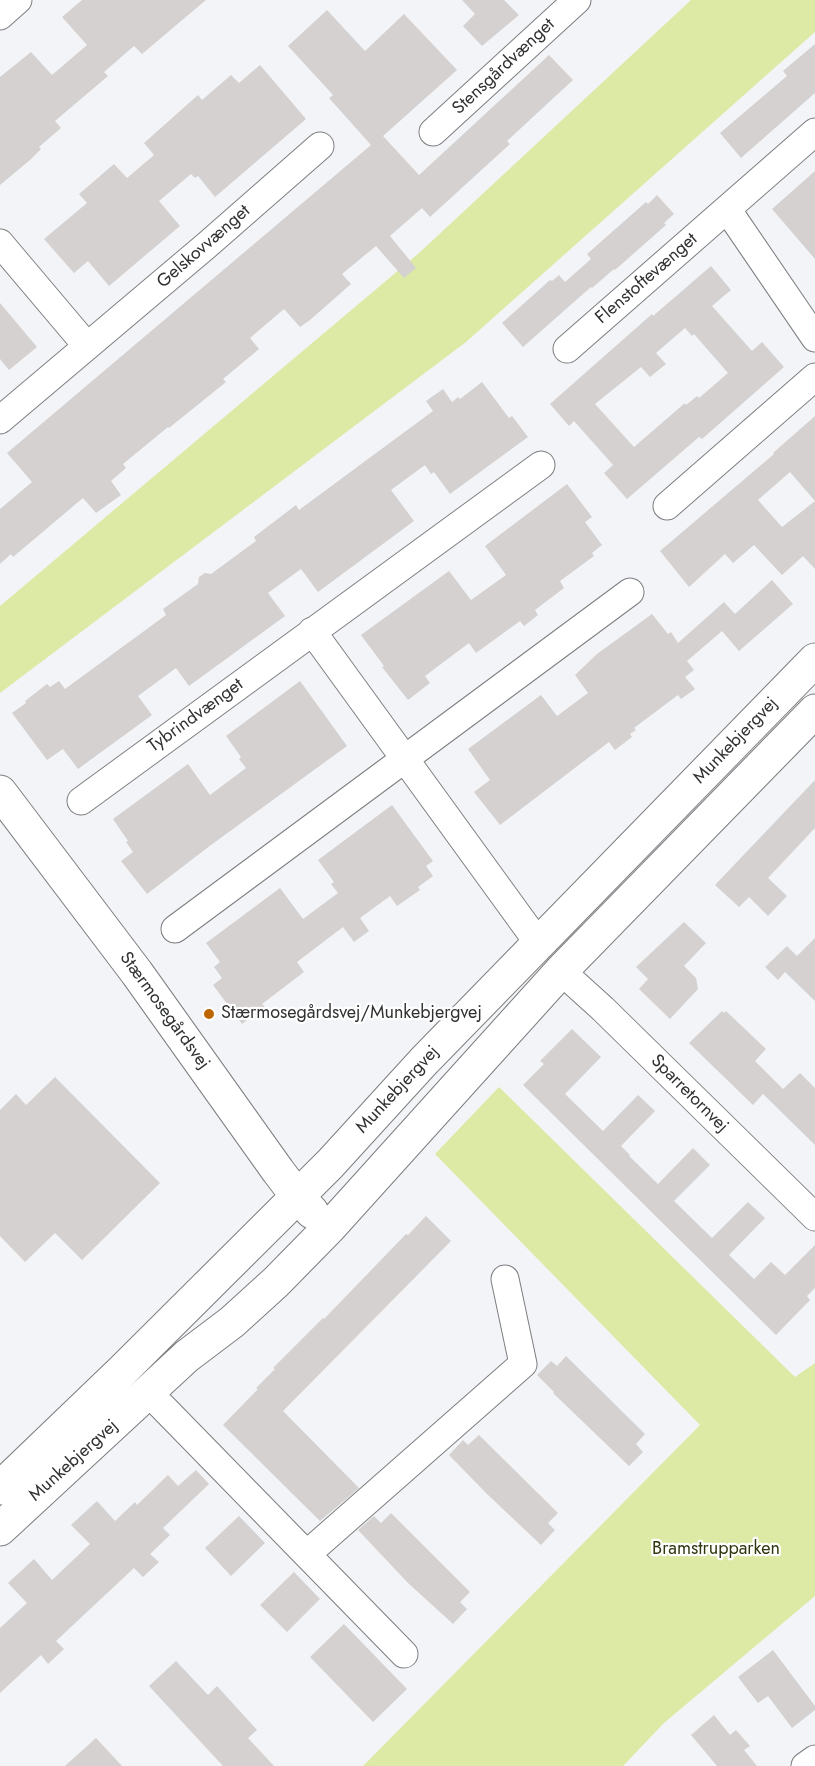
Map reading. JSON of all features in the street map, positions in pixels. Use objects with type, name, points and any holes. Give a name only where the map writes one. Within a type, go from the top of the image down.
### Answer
[{"type":"street","points":[[0,16],[18,0]]},
{"type":"street","name":"Stensgårdvænget","points":[[433,132],[575,0]]},
{"type":"street","name":"Flenstoftevænget","points":[[567,349],[815,132]]},
{"type":"street","name":"Gelskovvænget","points":[[0,420],[320,146]]},
{"type":"street","points":[[727,209],[815,338]]},
{"type":"street","points":[[0,243],[87,346]]},
{"type":"street","points":[[667,506],[815,377]]},
{"type":"street","name":"Tybrindvænget","points":[[81,801],[541,465]]},
{"type":"street","points":[[175,928],[630,592]]},
{"type":"street","points":[[312,631],[539,944]]},
{"type":"street","name":"Munkebjergvej","points":[[0,1488],[122,1371],[297,1196],[815,660]]},
{"type":"street","name":"Munkebjergvej","points":[[0,1529],[187,1356],[232,1322],[276,1282],[329,1228],[561,971],[815,711]]},
{"type":"street","name":"Stærmosegårdsvej","points":[[0,792],[123,955],[297,1196],[329,1228]]},
{"type":"street","name":"Sparretornvej","points":[[561,971],[603,1009],[815,1217]]},
{"type":"street","points":[[187,1356],[218,1309],[306,1218],[297,1196]]},
{"type":"street","points":[[307,1554],[523,1364],[505,1279]]},
{"type":"street","points":[[149,1393],[404,1654]]},
{"type":"street","points":[[805,1766],[815,1759]]},
{"type":"green space","points":[[691,0],[815,0],[815,32],[466,342],[0,693],[0,606],[419,253]]},
{"type":"green space","name":"Bramstrupparken","points":[[499,1087],[795,1377],[815,1363],[815,1596],[664,1723],[623,1766],[363,1766],[700,1425],[435,1154]]},
{"type":"building","points":[[82,0],[206,0],[142,54],[134,46],[104,72],[108,76],[55,121],[61,128],[39,147],[41,149],[30,160],[0,185],[0,77],[31,52],[52,75],[87,45],[62,17]]},
{"type":"building","points":[[462,0],[504,0],[519,15],[482,46],[463,26],[475,14]]},
{"type":"building","points":[[327,10],[365,51],[404,14],[457,70],[383,136],[419,175],[549,55],[573,80],[507,141],[510,144],[430,217],[422,208],[390,236],[416,268],[404,278],[376,246],[342,274],[351,284],[300,327],[284,309],[250,338],[259,349],[223,379],[226,382],[123,464],[126,468],[111,481],[121,495],[96,513],[83,498],[13,557],[11,554],[0,564],[0,509],[32,482],[7,453],[371,145],[329,98],[333,95],[288,46]]},
{"type":"building","points":[[815,44],[815,93],[741,158],[720,133],[787,76],[783,71]]},
{"type":"building","points":[[260,65],[306,119],[215,197],[198,176],[195,178],[191,174],[159,201],[180,226],[109,286],[88,261],[74,273],[44,239],[87,203],[79,194],[114,164],[127,178],[154,155],[144,143],[198,95],[202,100],[231,75],[239,83]]},
{"type":"building","points":[[815,171],[815,259],[772,209]]},
{"type":"building","points":[[657,195],[674,214],[664,223],[666,225],[523,347],[502,323],[550,280],[552,281],[559,275],[565,282],[591,259],[587,254]]},
{"type":"building","points":[[711,266],[731,290],[712,306],[752,351],[762,342],[784,367],[702,439],[699,437],[627,499],[604,473],[613,465],[574,421],[569,426],[550,404],[652,314],[653,316]],"holes":[[[685,328],[692,336],[694,334],[728,373],[699,398],[697,396],[686,405],[685,403],[634,447],[595,404],[641,367],[650,377],[666,364],[656,353]]]},
{"type":"building","points":[[0,303],[37,347],[9,370],[0,359]]},
{"type":"building","points":[[482,382],[509,418],[512,416],[528,437],[450,494],[434,472],[431,474],[425,465],[391,490],[414,521],[318,592],[301,569],[268,593],[285,616],[189,686],[176,668],[138,696],[152,715],[78,769],[63,749],[47,760],[12,713],[26,703],[25,701],[47,684],[50,687],[59,681],[65,689],[166,615],[163,609],[198,584],[199,577],[205,573],[211,574],[256,541],[254,537],[296,505],[299,510],[433,411],[426,401],[443,389],[452,402],[458,397],[460,399]]},
{"type":"building","points":[[815,416],[815,501],[815,569],[803,556],[782,575],[754,545],[733,563],[725,554],[689,587],[660,551]],"holes":[[[790,472],[815,501],[782,527],[758,500]]]},
{"type":"building","points":[[567,484],[592,517],[585,522],[602,545],[592,553],[594,556],[560,581],[564,588],[535,610],[538,615],[524,626],[520,621],[476,653],[469,643],[425,676],[430,683],[408,700],[361,635],[449,571],[471,600],[506,575],[485,546]]},
{"type":"building","points":[[772,580],[793,604],[739,651],[722,631],[687,661],[694,670],[685,677],[695,689],[681,699],[678,695],[634,728],[636,730],[630,734],[632,737],[615,750],[609,742],[500,825],[474,792],[490,780],[468,749],[541,695],[557,716],[588,693],[575,675],[597,654],[652,614],[668,634],[671,632],[678,643],[724,602],[735,614]]},
{"type":"building","points":[[300,681],[347,746],[147,894],[121,861],[133,852],[113,819],[188,764],[210,795],[246,768],[226,736]]},
{"type":"building","points":[[815,780],[815,828],[768,878],[787,896],[768,916],[749,897],[739,907],[715,885]]},
{"type":"building","points":[[392,805],[433,861],[426,866],[433,876],[418,887],[420,890],[397,906],[390,896],[360,918],[369,931],[354,942],[343,927],[297,962],[304,972],[262,1004],[265,1007],[242,1024],[213,985],[222,978],[214,967],[220,962],[206,943],[280,888],[303,919],[338,893],[331,884],[334,882],[318,860]]},
{"type":"building","points":[[684,922],[706,943],[684,966],[696,978],[698,989],[670,1019],[639,989],[648,979],[636,967]]},
{"type":"building","points":[[815,938],[815,1001],[785,972],[778,980],[765,967],[787,946],[797,956]]},
{"type":"building","points":[[722,1011],[724,1013],[726,1011],[766,1049],[755,1061],[783,1089],[800,1073],[815,1088],[815,1145],[763,1094],[753,1105],[689,1043]]},
{"type":"building","points":[[572,1029],[601,1057],[565,1094],[603,1131],[638,1095],[655,1111],[621,1146],[658,1184],[693,1148],[710,1165],[674,1201],[712,1238],[748,1202],[765,1218],[729,1255],[754,1279],[771,1262],[785,1275],[815,1245],[815,1288],[807,1296],[810,1300],[776,1335],[523,1085],[544,1064],[540,1061]]},
{"type":"building","points":[[55,1077],[160,1183],[82,1260],[55,1233],[25,1262],[0,1236],[0,1110],[16,1094],[26,1105]]},
{"type":"building","points":[[426,1216],[451,1241],[283,1411],[359,1488],[320,1521],[223,1425],[258,1389],[256,1388],[275,1369],[273,1368]]},
{"type":"building","points":[[566,1356],[645,1434],[636,1444],[643,1452],[629,1466],[537,1375],[551,1361],[557,1366]]},
{"type":"building","points":[[479,1435],[558,1513],[548,1523],[555,1530],[541,1545],[449,1455],[463,1440],[468,1445]]},
{"type":"building","points":[[196,1470],[209,1484],[163,1528],[170,1535],[150,1554],[159,1562],[143,1577],[134,1568],[56,1641],[64,1649],[48,1664],[41,1655],[0,1693],[0,1628],[27,1603],[8,1583],[34,1559],[52,1580],[90,1544],[71,1525],[97,1501],[115,1521],[135,1502],[137,1505],[168,1475],[178,1486]]},
{"type":"building","points":[[391,1513],[470,1592],[460,1602],[467,1609],[453,1624],[408,1583],[358,1530],[374,1516],[381,1523]]},
{"type":"building","points":[[239,1516],[265,1543],[231,1576],[205,1548]]},
{"type":"building","points":[[294,1572],[320,1599],[287,1632],[260,1605]]},
{"type":"building","points":[[344,1624],[407,1689],[373,1722],[310,1657]]},
{"type":"building","points":[[773,1650],[815,1706],[815,1710],[792,1728],[768,1696],[758,1703],[738,1677]]},
{"type":"building","points":[[176,1661],[208,1695],[217,1686],[257,1730],[248,1738],[274,1766],[223,1766],[149,1686]]},
{"type":"building","points":[[714,1715],[730,1735],[736,1730],[750,1746],[744,1750],[757,1766],[717,1766],[691,1735]]},
{"type":"building","points":[[96,1738],[122,1766],[65,1766]]},
{"type":"place","name":"Stærmosegårdsvej/Munkebjergvej","points":[[209,1014]]}]
